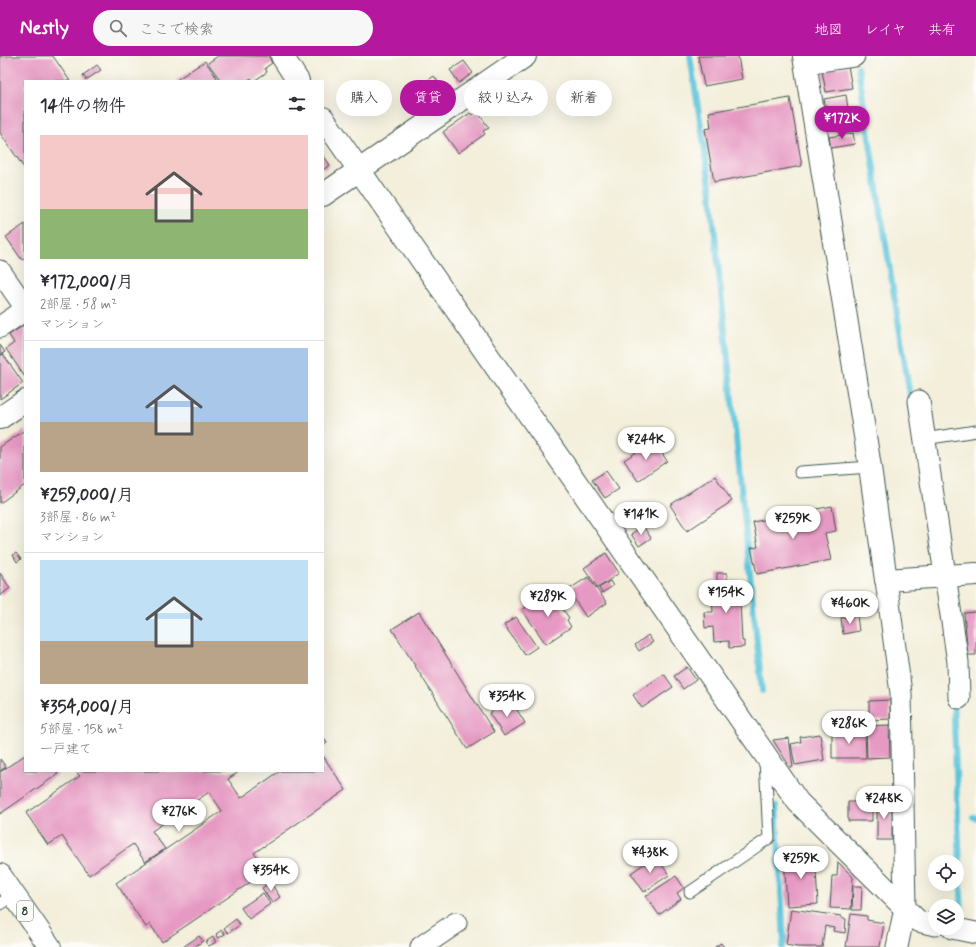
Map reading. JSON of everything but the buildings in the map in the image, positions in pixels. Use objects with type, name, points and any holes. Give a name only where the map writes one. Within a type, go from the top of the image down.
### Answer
[{"type":"street","points":[[282,56],[297,80]]},
{"type":"street","points":[[324,194],[524,56]]},
{"type":"street","points":[[854,56],[804,60],[870,467],[901,693],[905,908],[897,947]]},
{"type":"street","points":[[324,119],[798,802],[918,921],[928,923]]},
{"type":"street","points":[[0,271],[24,307]]},
{"type":"street","points":[[0,327],[24,309]]},
{"type":"street","points":[[919,401],[958,662],[959,698]]},
{"type":"street","points":[[0,418],[24,402]]},
{"type":"street","points":[[886,580],[976,574]]},
{"type":"street","name":"8","points":[[0,875],[7,899],[50,947]]},
{"type":"street","points":[[421,947],[456,923]]},
{"type":"street","points":[[964,930],[976,933]]},
{"type":"lane","points":[[924,439],[976,431]]},
{"type":"lane","points":[[800,472],[870,467]]},
{"type":"lane","points":[[690,892],[769,838],[765,754]]},
{"type":"waterway","points":[[690,56],[710,185],[762,691]]},
{"type":"waterway","points":[[858,67],[911,403]]},
{"type":"waterway","points":[[953,698],[961,899]]},
{"type":"waterway","points":[[776,806],[784,941],[782,947]]}]
